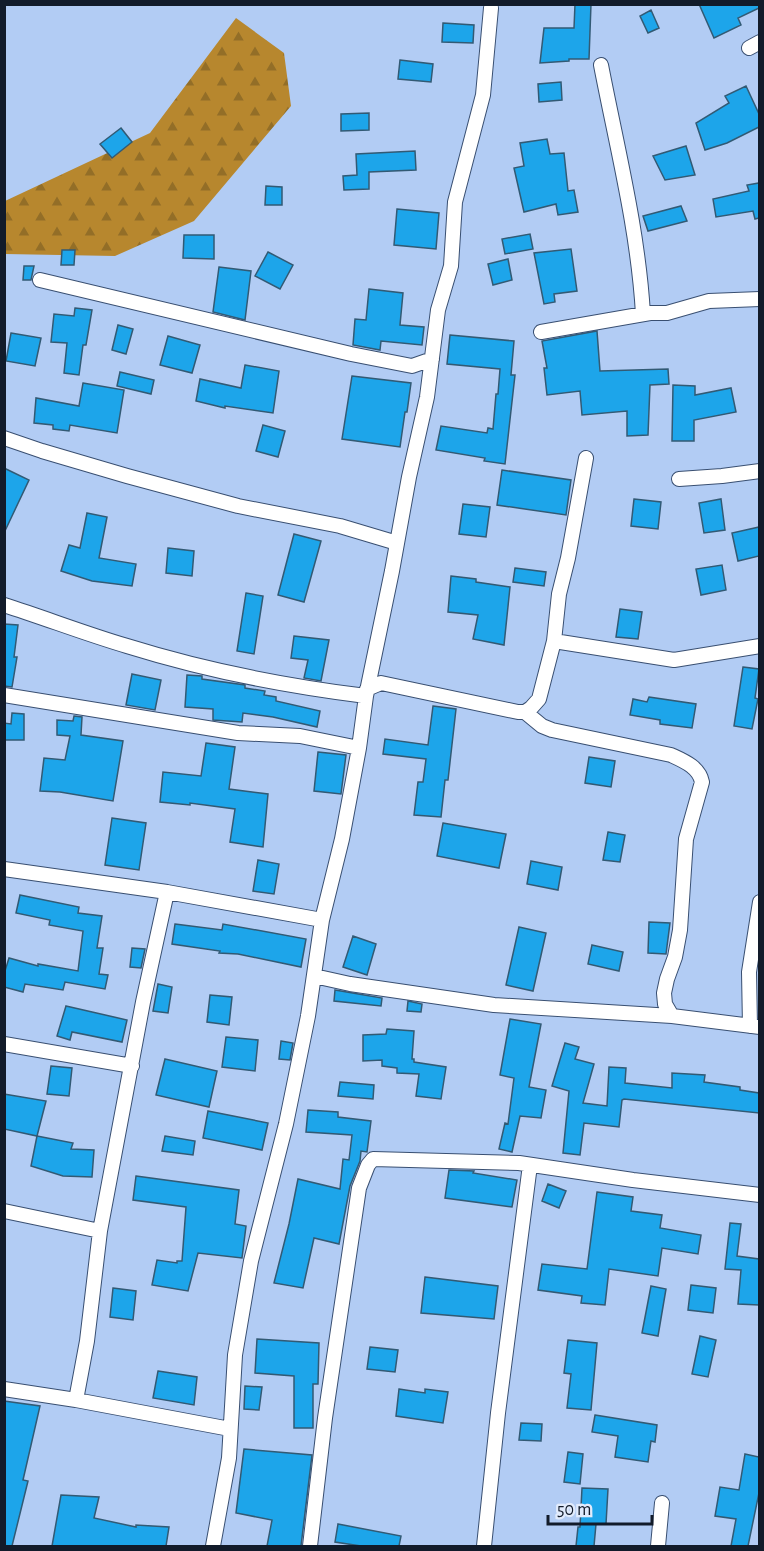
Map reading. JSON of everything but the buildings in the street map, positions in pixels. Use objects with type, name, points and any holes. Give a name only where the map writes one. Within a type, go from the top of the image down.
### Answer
[{"type":"street","points":[[213,1546],[229,1458],[235,1355],[251,1261],[286,1124],[308,1016],[322,920],[342,839],[359,748],[366,692],[429,381],[438,310],[451,266],[455,202],[483,95],[491,8]]},
{"type":"street","points":[[601,64],[632,217],[640,270],[643,314]]},
{"type":"street","points":[[40,280],[351,354],[412,366],[429,381]]},
{"type":"street","points":[[541,332],[643,314],[667,313],[709,301],[759,299]]},
{"type":"street","points":[[412,366],[432,359]]},
{"type":"street","points":[[4,438],[42,452],[238,506],[340,525],[397,543]]},
{"type":"street","points":[[371,672],[381,683],[518,712],[525,712],[531,708],[539,699],[554,641],[559,594],[568,558],[586,458]]},
{"type":"street","points":[[679,479],[759,471]]},
{"type":"street","points":[[4,604],[125,646],[300,688],[366,692],[381,683]]},
{"type":"street","points":[[554,641],[674,660],[759,646]]},
{"type":"street","points":[[4,695],[238,733],[300,736],[359,748]]},
{"type":"street","points":[[525,712],[542,726],[671,755],[685,761],[701,777],[702,782],[686,839],[680,930],[675,957],[664,993],[665,1004],[672,1016]]},
{"type":"street","points":[[4,869],[167,892],[322,920]]},
{"type":"street","points":[[76,1400],[87,1341],[99,1231],[143,1002],[167,892]]},
{"type":"street","points":[[759,902],[749,972],[755,1026],[759,1040]]},
{"type":"street","points":[[314,976],[350,984],[494,1005],[672,1016],[755,1026]]},
{"type":"street","points":[[4,1044],[132,1066]]},
{"type":"street","points":[[310,1546],[325,1418],[359,1188],[368,1165],[373,1159],[530,1165],[759,1195]]},
{"type":"street","points":[[484,1546],[498,1413],[530,1165]]},
{"type":"street","points":[[4,1211],[99,1231]]},
{"type":"street","points":[[4,1389],[230,1429]]},
{"type":"street","points":[[658,1546],[662,1503]]},
{"type":"green space","points":[[236,18],[284,53],[291,106],[194,221],[115,256],[5,254],[5,201],[150,133]]}]
